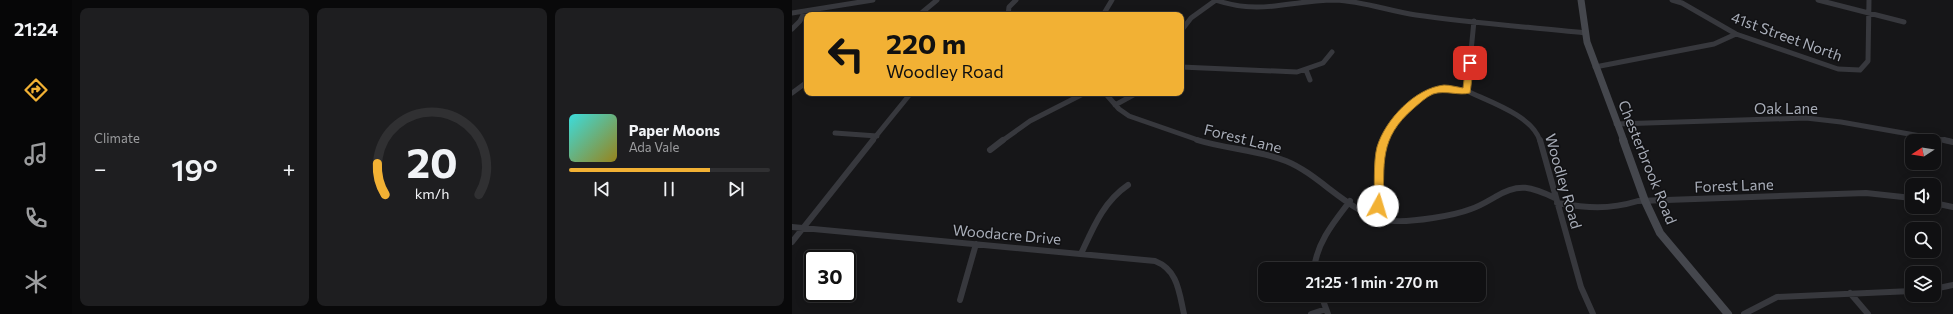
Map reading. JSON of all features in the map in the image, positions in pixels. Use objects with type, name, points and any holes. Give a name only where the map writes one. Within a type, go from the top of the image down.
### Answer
[{"type":"street","points":[[792,13],[873,0]]},
{"type":"street","points":[[923,12],[937,0]]},
{"type":"street","points":[[1008,12],[1009,7],[1016,0]]},
{"type":"street","points":[[1105,12],[1112,0]]},
{"type":"street","points":[[1184,27],[1191,18],[1215,0],[1232,6],[1252,8],[1274,7],[1324,0],[1345,1],[1404,13],[1586,33]]},
{"type":"street","name":"Chesterbrook Road","points":[[1581,0],[1586,33],[1595,68],[1640,183],[1645,201],[1666,241],[1728,314]]},
{"type":"street","name":"41st Street North","points":[[1672,0],[1682,3],[1736,34],[1838,69],[1852,71],[1860,70],[1868,61],[1869,12]]},
{"type":"street","points":[[1818,0],[1904,22]]},
{"type":"street","points":[[1869,0],[1869,12]]},
{"type":"street","points":[[792,29],[804,12]]},
{"type":"street","points":[[1467,91],[1474,21]]},
{"type":"street","points":[[1595,68],[1714,44],[1736,34]]},
{"type":"street","points":[[1184,67],[1289,73],[1306,70],[1323,63],[1332,52]]},
{"type":"street","points":[[1306,70],[1310,80]]},
{"type":"street","points":[[792,93],[804,84]]},
{"type":"street","name":"Woodley Road","points":[[1377,218],[1380,193],[1381,148],[1388,131],[1394,122],[1422,96],[1430,92],[1445,88],[1467,91],[1526,120],[1535,128],[1542,146],[1581,287],[1593,314]]},
{"type":"street","points":[[792,242],[909,96]]},
{"type":"street","points":[[990,150],[1035,118],[1079,96]]},
{"type":"street","name":"Forest Lane","points":[[1107,96],[1115,106],[1128,114],[1183,136],[1219,146],[1255,152],[1282,160],[1305,172],[1377,218],[1394,221],[1459,213],[1483,205],[1504,192],[1519,187],[1532,188],[1556,200],[1602,209],[1613,209],[1645,201],[1866,193],[1905,197]]},
{"type":"street","points":[[1115,106],[1132,96]]},
{"type":"street","name":"Oak Lane","points":[[1616,124],[1806,118],[1841,122],[1953,142]]},
{"type":"street","points":[[835,133],[877,136]]},
{"type":"street","points":[[1081,254],[1095,225],[1108,204],[1119,190],[1128,185]]},
{"type":"street","points":[[1315,262],[1317,250],[1321,242],[1350,201]]},
{"type":"street","points":[[1941,204],[1953,207]]},
{"type":"street","name":"Woodacre Drive","points":[[792,227],[1155,261],[1167,266],[1175,275],[1184,314]]},
{"type":"street","points":[[960,300],[976,244]]},
{"type":"street","points":[[1941,288],[1953,285]]},
{"type":"street","points":[[1744,314],[1777,298],[1786,296],[1905,291]]},
{"type":"street","points":[[1850,293],[1868,314]]},
{"type":"street","points":[[1311,314],[1327,312],[1323,302]]},
{"type":"route","points":[[1378,206],[1381,180],[1381,148],[1388,131],[1400,115],[1422,96],[1445,88],[1467,91],[1470,63]]}]
